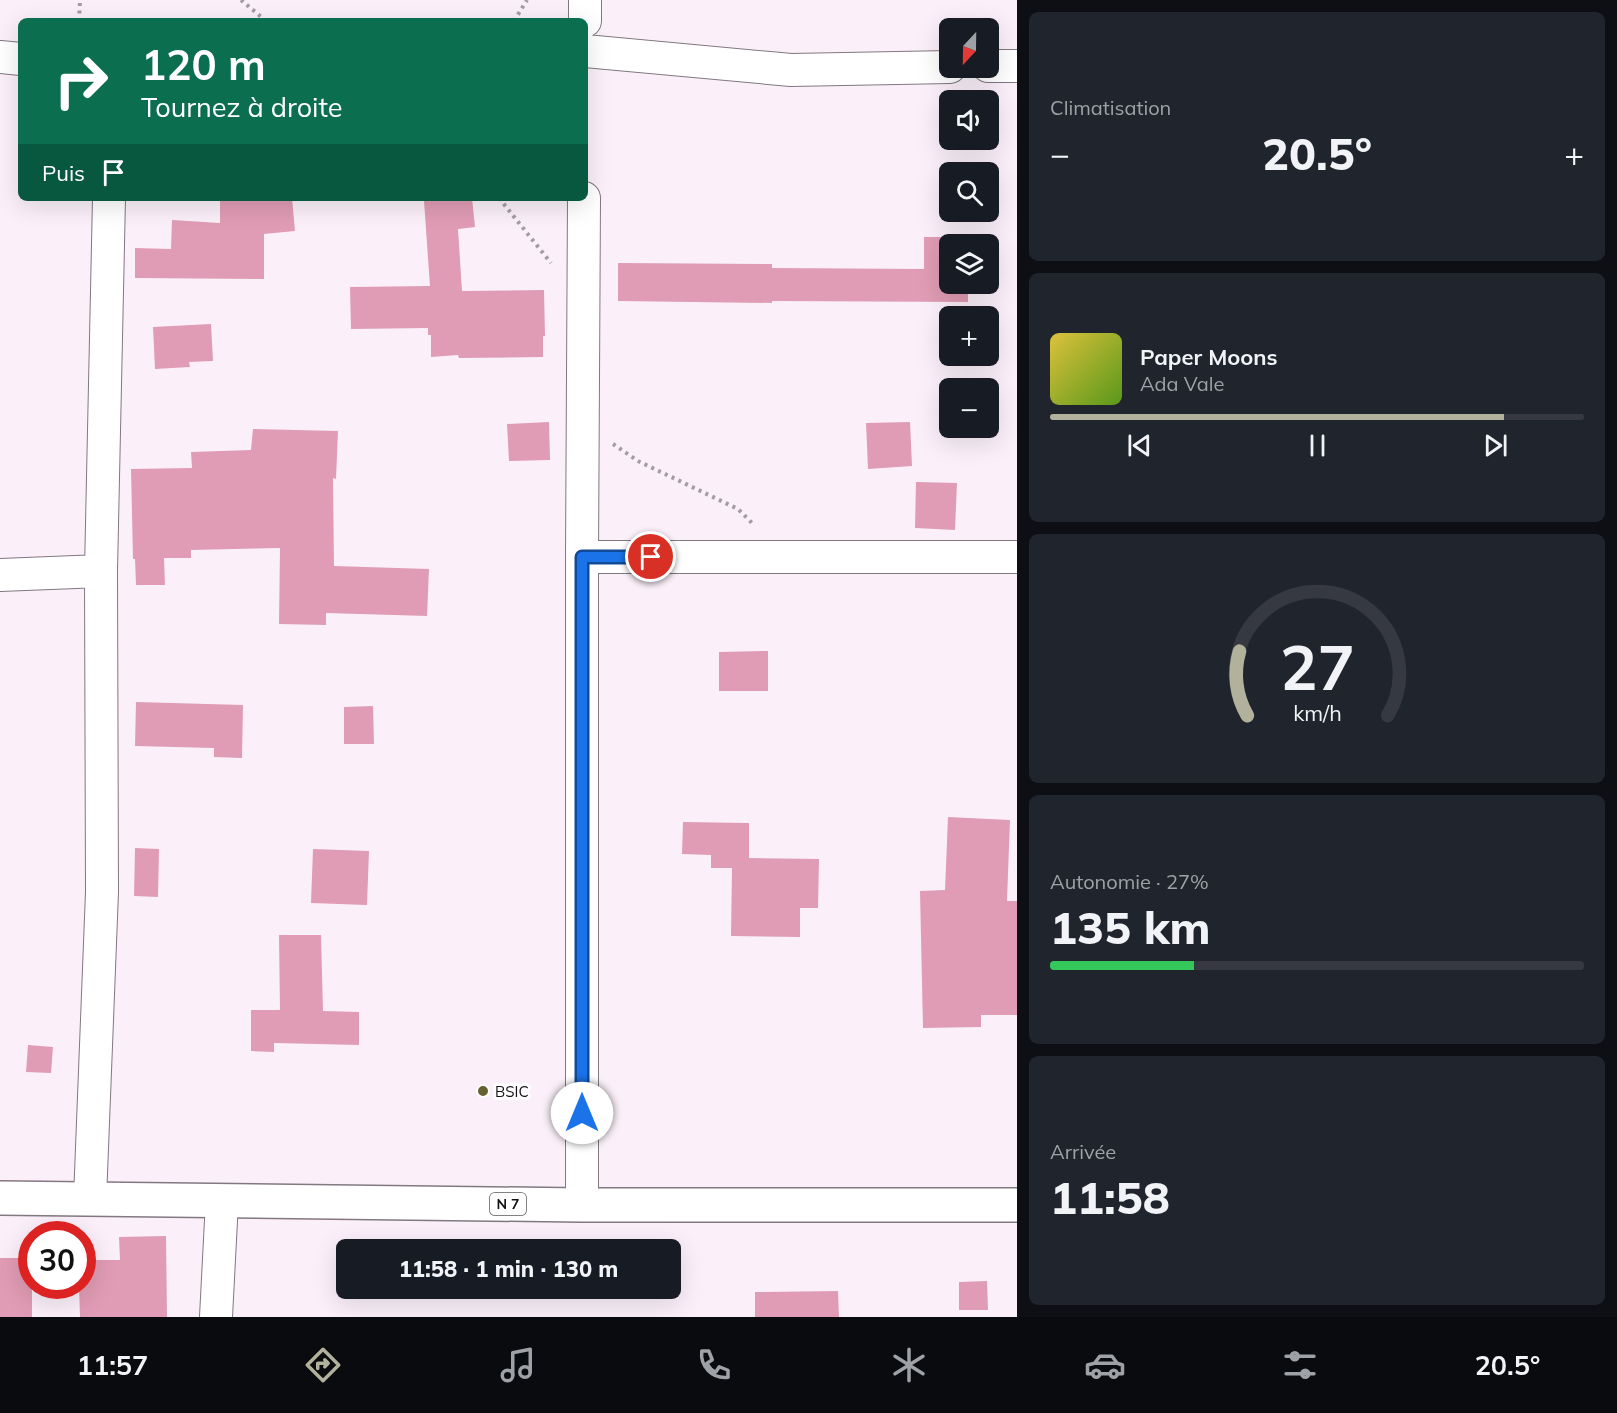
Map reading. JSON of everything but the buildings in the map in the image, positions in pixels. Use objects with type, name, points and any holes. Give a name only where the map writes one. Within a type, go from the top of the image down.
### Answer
[{"type":"highway","name":"N 7","points":[[0,1198],[582,1205],[1017,1205]]},
{"type":"street","points":[[585,0],[585,18]]},
{"type":"street","points":[[588,51],[791,70],[939,67]]},
{"type":"street","points":[[0,57],[18,59]]},
{"type":"street","points":[[999,66],[1017,66]]},
{"type":"street","points":[[90,1199],[102,892],[101,571],[109,201]]},
{"type":"street","points":[[582,1205],[584,201]]},
{"type":"street","points":[[582,557],[1017,557]]},
{"type":"street","points":[[0,575],[101,571]]},
{"type":"street","points":[[216,1317],[222,1201]]},
{"type":"path","points":[[79,18],[80,0]]},
{"type":"path","points":[[241,0],[262,18]]},
{"type":"path","points":[[516,18],[527,0]]},
{"type":"path","points":[[501,201],[583,303]]},
{"type":"path","points":[[582,411],[604,438],[638,461],[738,509],[790,558]]},
{"type":"place","name":"BSIC","points":[[483,1091]]},
{"type":"route","points":[[582,1113],[582,557],[651,557]]}]
